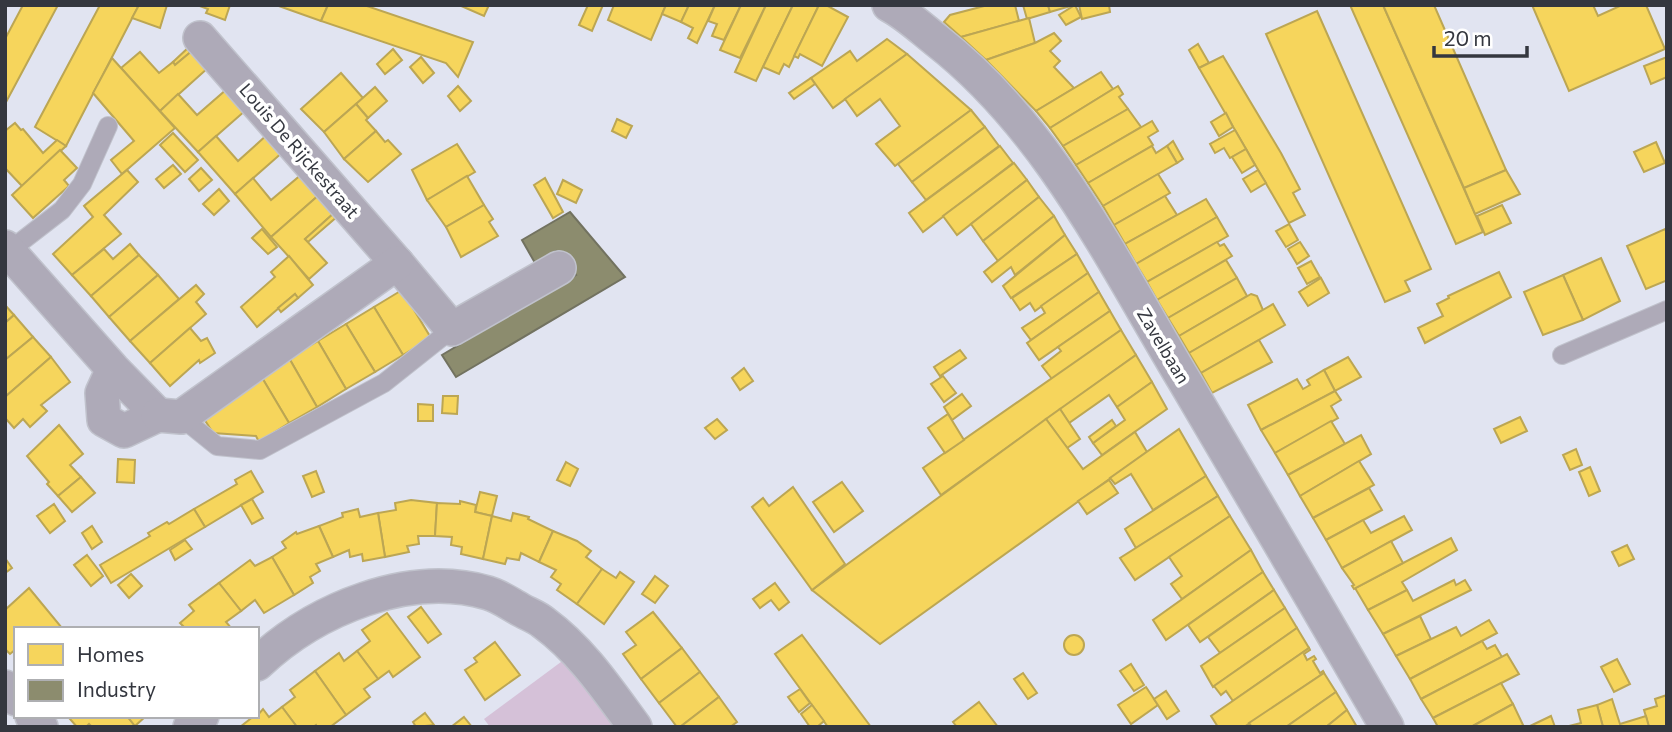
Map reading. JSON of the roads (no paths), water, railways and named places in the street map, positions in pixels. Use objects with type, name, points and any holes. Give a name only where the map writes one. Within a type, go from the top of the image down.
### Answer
[{"type":"street","name":"Zavelbaan","points":[[889,5],[898,9],[955,55],[1006,106],[1046,156],[1097,233],[1387,727]]},
{"type":"street","name":"Louis De Rijckestraat","points":[[200,38],[452,329]]},
{"type":"street","points":[[7,249],[113,369],[169,416],[397,263]]},
{"type":"street","points":[[452,329],[559,268]]},
{"type":"street","points":[[259,663],[320,618],[366,599],[402,589],[443,586],[489,593],[543,621],[574,649],[592,668],[635,727]]},
{"type":"lane","points":[[7,249],[62,210],[82,184],[108,126]]},
{"type":"lane","points":[[1562,355],[1667,310]]},
{"type":"lane","points":[[169,416],[217,446],[260,450],[384,383],[452,329]]}]
